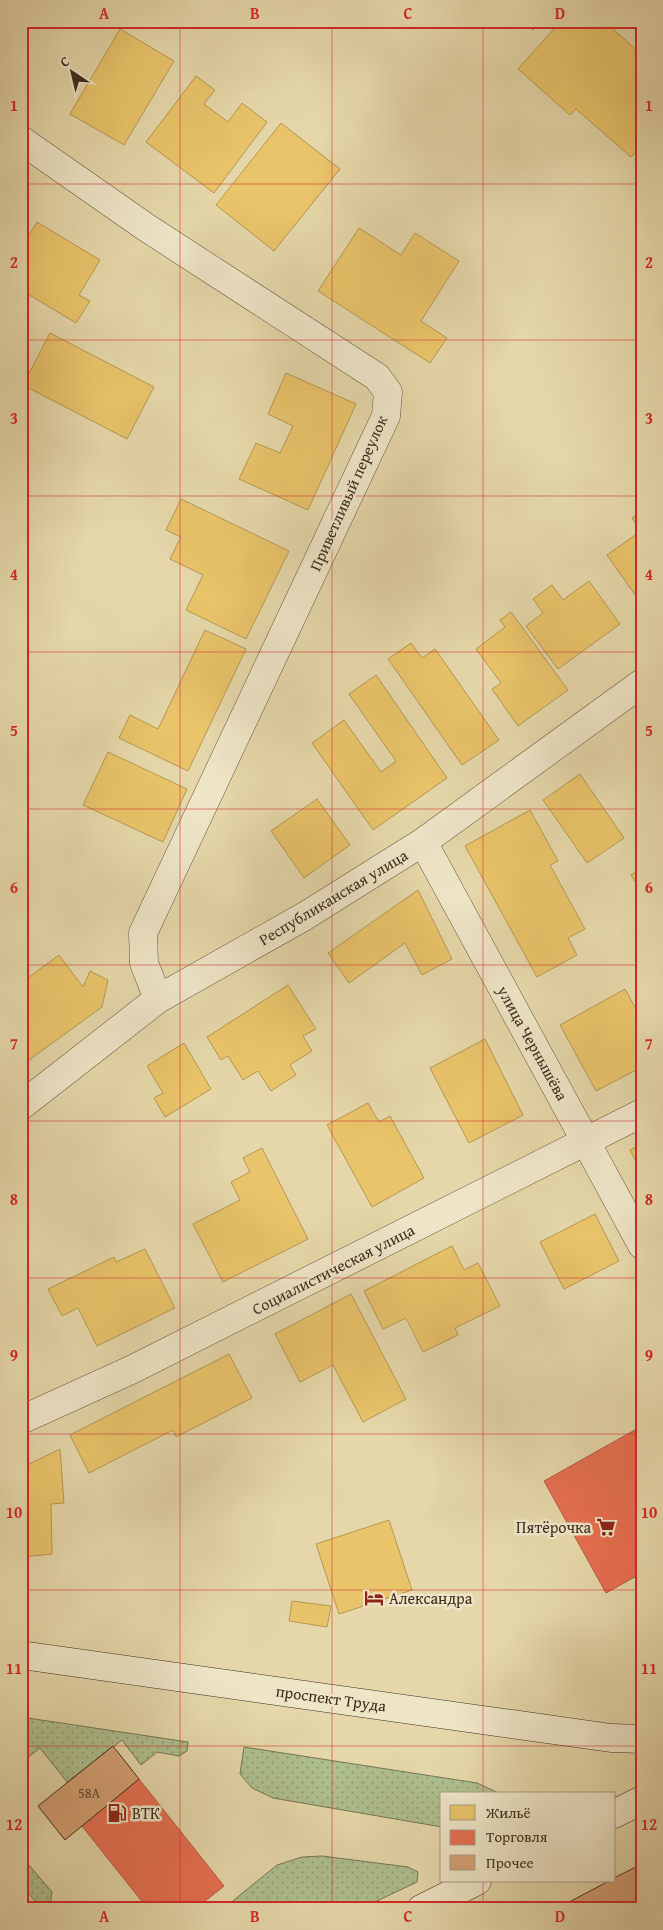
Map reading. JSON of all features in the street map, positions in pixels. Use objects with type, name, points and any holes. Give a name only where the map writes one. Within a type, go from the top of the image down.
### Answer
[{"type":"street","name":"Приветливый переулок","points":[[21,140],[147,228],[377,377],[388,392],[386,416],[143,933],[144,964],[158,999]]},
{"type":"street","name":"Республиканская улица","points":[[21,1106],[158,999],[305,916],[423,842],[642,683]]},
{"type":"street","name":"улица Чернышёва","points":[[423,842],[642,1245]]},
{"type":"street","name":"Социалистическая улица","points":[[21,1420],[131,1370],[642,1113]]},
{"type":"street","name":"проспект Труда","points":[[21,1655],[602,1737],[642,1740]]},
{"type":"street","points":[[616,1813],[642,1800]]},
{"type":"street","points":[[421,1909],[475,1882]]},
{"type":"green space","points":[[21,1717],[188,1742],[187,1751],[179,1756],[157,1752],[141,1765],[122,1740],[67,1782],[40,1748],[21,1763]]},
{"type":"green space","points":[[244,1747],[477,1783],[497,1792],[440,1792],[440,1827],[273,1798],[252,1788],[240,1774]]},
{"type":"green space","points":[[21,1856],[52,1892],[50,1904],[35,1901],[21,1885]]},
{"type":"green space","points":[[322,1856],[408,1867],[418,1872],[417,1882],[360,1909],[223,1909],[277,1865],[302,1857]]},
{"type":"building: Жильё","points":[[524,21],[541,21],[533,30]]},
{"type":"building: Жильё","points":[[561,21],[604,21],[642,55],[642,145],[631,157],[576,109],[570,115],[518,69]]},
{"type":"building: Жильё","points":[[120,29],[174,61],[124,145],[70,114]]},
{"type":"building: Жильё","points":[[196,76],[215,90],[204,104],[228,122],[242,103],[267,122],[214,193],[146,142]]},
{"type":"building: Жильё","points":[[281,123],[340,169],[274,251],[216,205]]},
{"type":"building: Жильё","points":[[37,222],[100,260],[79,295],[90,301],[76,323],[21,290],[21,248]]},
{"type":"building: Жильё","points":[[359,228],[401,255],[415,233],[459,261],[421,321],[447,338],[430,363],[318,291]]},
{"type":"building: Жильё","points":[[50,333],[154,387],[127,439],[23,385]]},
{"type":"building: Жильё","points":[[286,373],[356,404],[308,510],[239,479],[256,443],[280,453],[293,426],[268,414]]},
{"type":"building: Жильё","points":[[181,499],[289,551],[246,639],[186,610],[203,575],[170,559],[181,537],[166,530]]},
{"type":"building: Жильё","points":[[642,511],[642,605],[607,555],[641,531],[632,518]]},
{"type":"building: Жильё","points":[[589,581],[620,624],[558,669],[526,626],[543,613],[533,599],[552,585],[563,600]]},
{"type":"building: Жильё","points":[[511,612],[568,690],[518,726],[492,689],[501,683],[476,649],[505,627],[500,620]]},
{"type":"building: Жильё","points":[[205,630],[246,649],[188,771],[119,738],[130,715],[158,729]]},
{"type":"building: Жильё","points":[[411,643],[422,658],[435,649],[499,740],[462,765],[388,659]]},
{"type":"building: Жильё","points":[[376,675],[447,778],[373,830],[312,743],[344,720],[381,772],[396,761],[349,694]]},
{"type":"building: Жильё","points":[[108,752],[187,789],[163,842],[83,805]]},
{"type":"building: Жильё","points":[[580,774],[624,838],[587,863],[543,800]]},
{"type":"building: Жильё","points":[[317,799],[350,845],[304,878],[271,831]]},
{"type":"building: Жильё","points":[[530,810],[558,861],[550,865],[585,929],[568,938],[577,955],[537,977],[465,846]]},
{"type":"building: Жильё","points":[[642,868],[642,892],[631,875]]},
{"type":"building: Жильё","points":[[418,890],[452,959],[422,975],[405,943],[349,983],[328,953]]},
{"type":"building: Жильё","points":[[59,955],[83,987],[90,971],[108,980],[102,1007],[21,1066],[21,983]]},
{"type":"building: Жильё","points":[[288,985],[316,1029],[303,1036],[312,1051],[290,1065],[296,1075],[271,1091],[258,1071],[243,1080],[228,1056],[221,1060],[207,1037]]},
{"type":"building: Жильё","points":[[625,989],[642,1020],[642,1067],[596,1091],[560,1025]]},
{"type":"building: Жильё","points":[[485,1039],[523,1115],[469,1143],[430,1068]]},
{"type":"building: Жильё","points":[[184,1043],[211,1089],[165,1117],[154,1098],[163,1093],[147,1066]]},
{"type":"building: Жильё","points":[[368,1103],[379,1122],[390,1116],[424,1178],[372,1207],[327,1125]]},
{"type":"building: Жильё","points":[[642,1144],[642,1173],[630,1150]]},
{"type":"building: Жильё","points":[[262,1148],[308,1239],[223,1282],[193,1224],[240,1200],[231,1182],[250,1172],[243,1158]]},
{"type":"building: Жильё","points":[[595,1214],[619,1261],[564,1289],[540,1242]]},
{"type":"building: Жильё","points":[[452,1246],[464,1270],[478,1263],[500,1306],[455,1328],[458,1335],[423,1352],[406,1318],[383,1329],[364,1291]]},
{"type":"building: Жильё","points":[[145,1249],[175,1308],[97,1346],[78,1308],[62,1316],[48,1289],[114,1257],[116,1262]]},
{"type":"building: Жильё","points":[[351,1294],[406,1399],[363,1422],[333,1365],[300,1382],[275,1334]]},
{"type":"building: Жильё","points":[[229,1354],[252,1398],[176,1437],[173,1430],[89,1473],[70,1435]]},
{"type":"building: Жильё","points":[[60,1449],[64,1503],[51,1504],[52,1554],[21,1557],[21,1468]]},
{"type":"building: Жильё","points":[[389,1520],[412,1590],[339,1614],[316,1544]]},
{"type":"building: Жильё","points":[[292,1601],[331,1606],[327,1627],[289,1621]]},
{"type":"building: Торговля","name":"Пятёрочка","points":[[642,1426],[642,1573],[606,1593],[544,1481]]},
{"type":"building: Торговля","points":[[139,1779],[224,1886],[195,1909],[148,1909],[82,1826]]},
{"type":"building: Прочее","points":[[113,1746],[139,1779],[65,1840],[38,1806]]},
{"type":"building: Прочее","points":[[642,1864],[642,1909],[556,1909],[607,1882],[616,1882],[616,1877]]},
{"type":"place","name":"Пятёрочка","points":[[606,1527]]},
{"type":"place","name":"Александра","points":[[374,1598]]},
{"type":"place","name":"ВТК","points":[[117,1813]]}]
